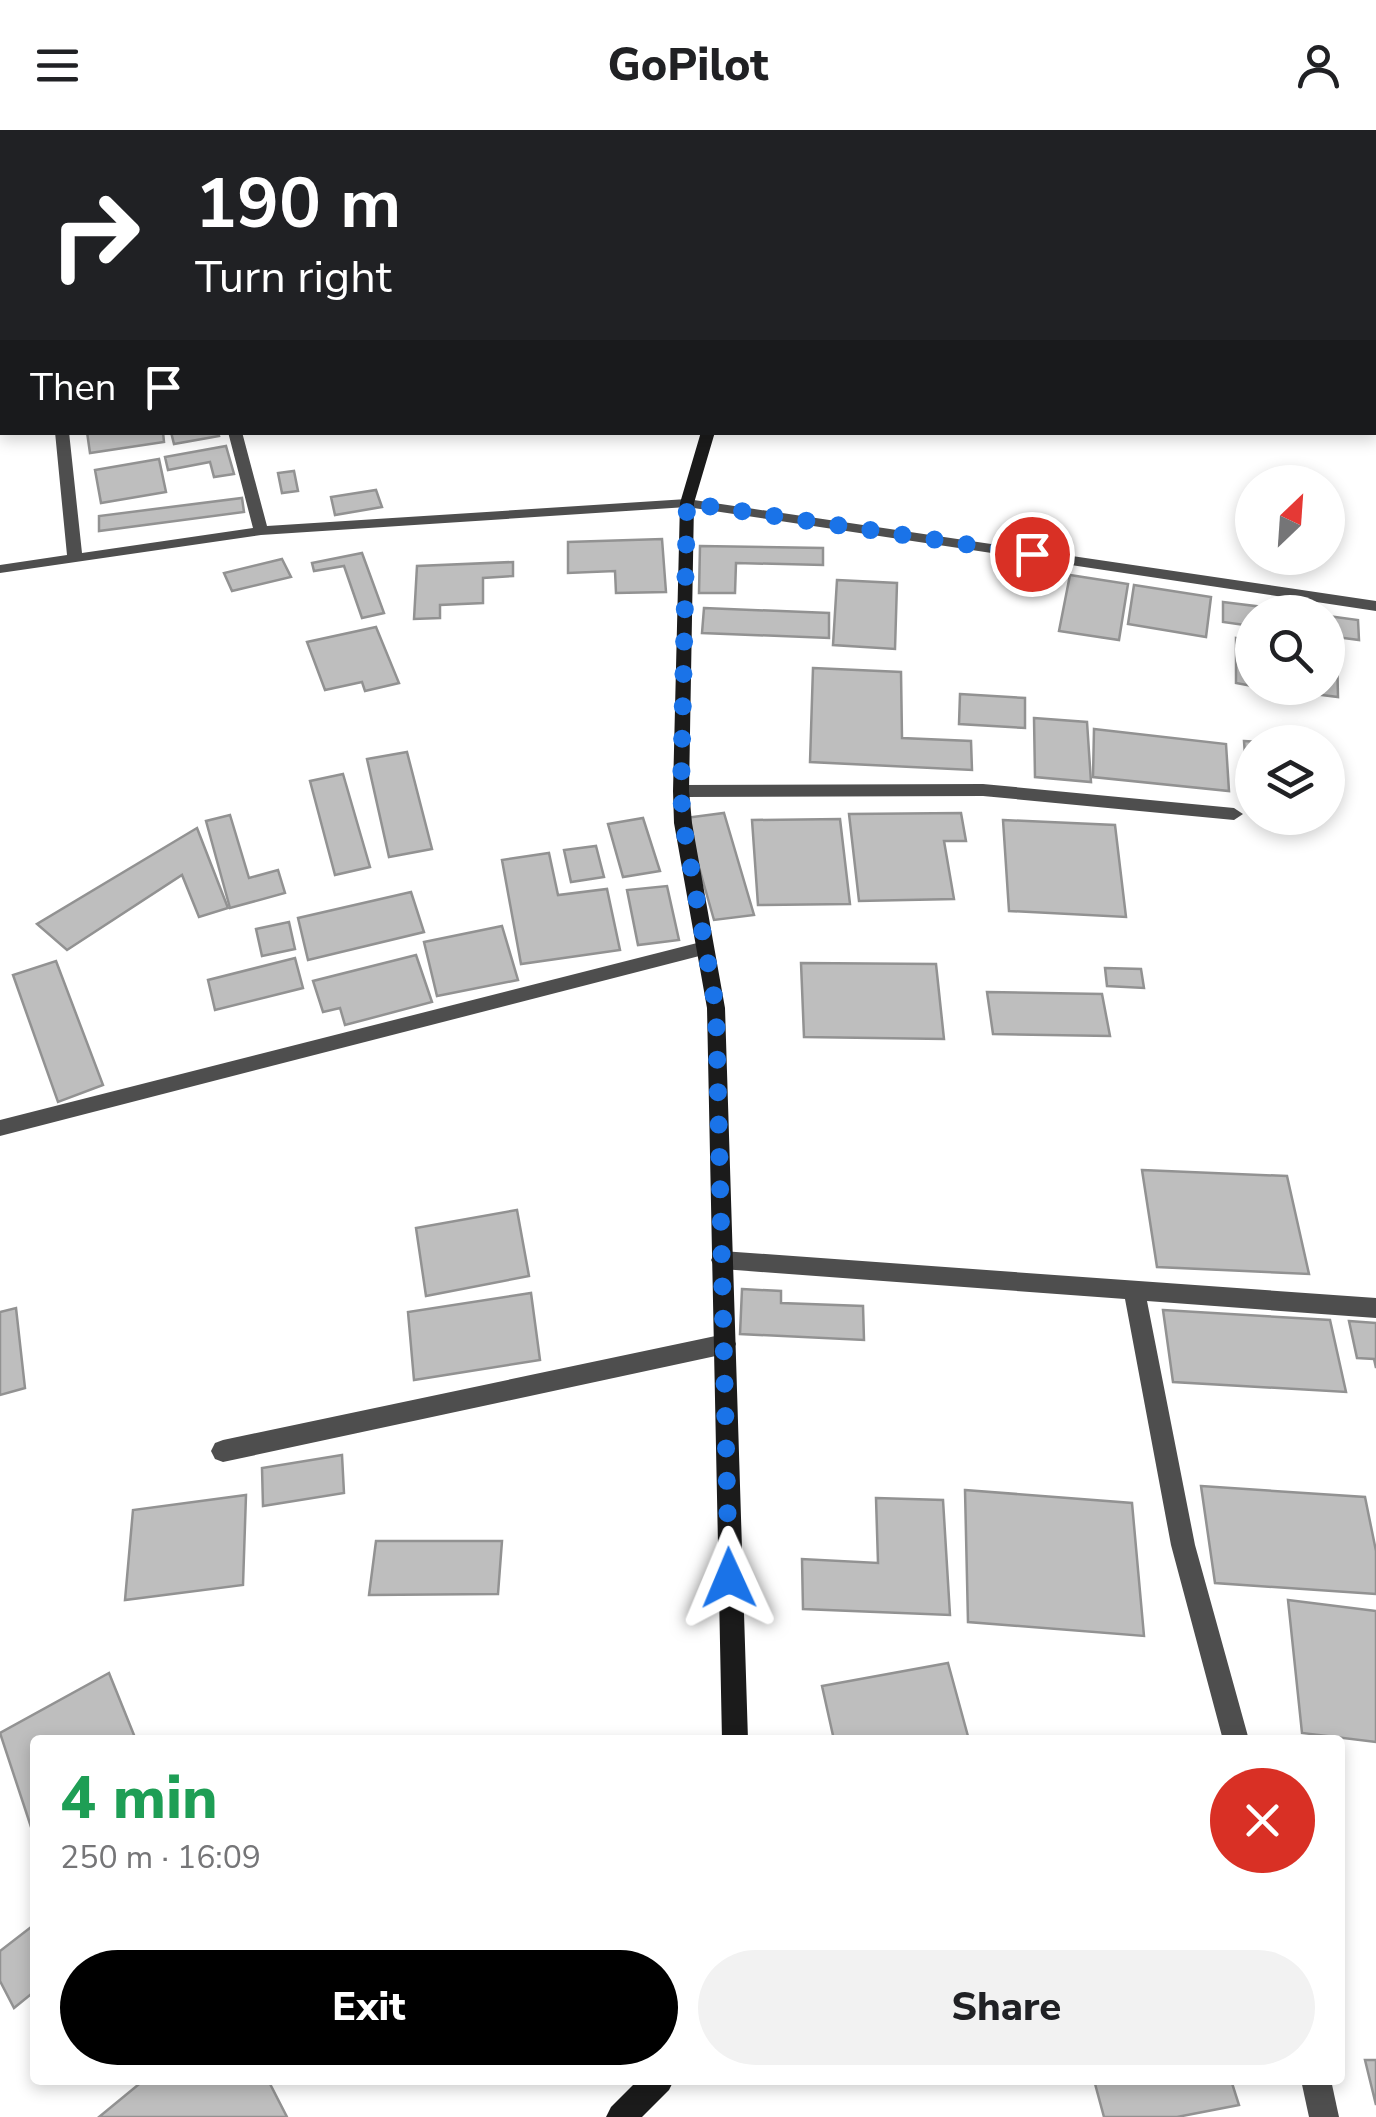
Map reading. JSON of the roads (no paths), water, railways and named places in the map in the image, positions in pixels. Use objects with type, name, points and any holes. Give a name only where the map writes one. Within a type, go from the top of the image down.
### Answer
[{"type":"street","points":[[62,435],[76,559]]},
{"type":"street","points":[[237,435],[261,531]]},
{"type":"street","points":[[707,435],[687,503],[681,792],[716,1008],[735,1735]]},
{"type":"street","points":[[0,569],[261,531],[687,503],[1376,606]]},
{"type":"street","points":[[681,792],[984,790],[1234,814]]},
{"type":"street","points":[[0,1128],[705,948]]},
{"type":"street","points":[[722,1260],[1376,1308]]},
{"type":"street","points":[[1136,1292],[1183,1544],[1235,1735]]},
{"type":"street","points":[[223,1452],[724,1344]]},
{"type":"street","points":[[621,2117],[654,2085]]},
{"type":"street","points":[[1317,2085],[1324,2117]]}]
